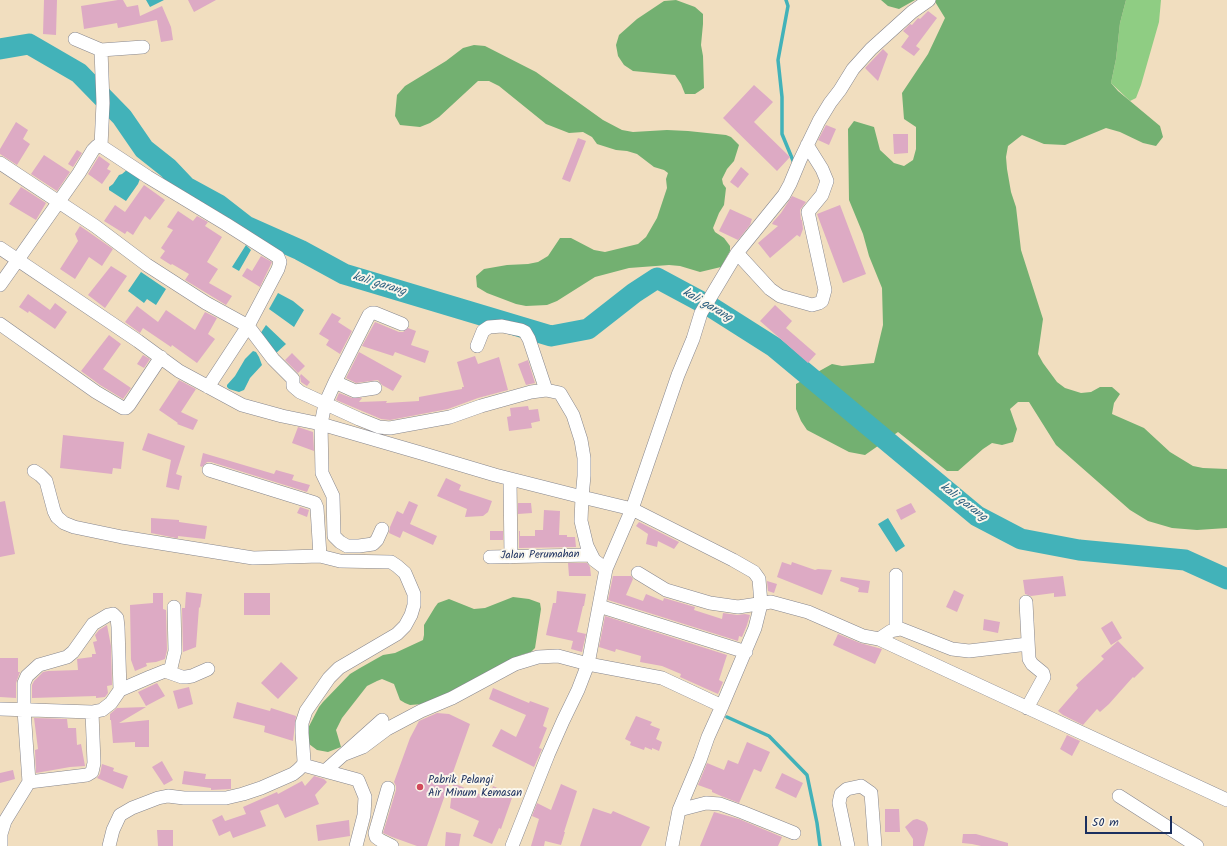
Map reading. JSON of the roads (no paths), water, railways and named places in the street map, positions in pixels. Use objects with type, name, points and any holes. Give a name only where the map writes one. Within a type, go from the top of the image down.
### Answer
[{"type":"street","points":[[512,846],[548,754],[578,690],[588,664],[606,569],[632,509],[701,313],[722,278],[740,256],[784,195],[807,145],[830,103],[853,69],[871,49],[912,12],[929,0]]},
{"type":"street","points":[[75,39],[101,50],[143,47]]},
{"type":"street","points":[[101,50],[103,98],[101,146]]},
{"type":"street","points":[[740,256],[770,289],[780,296],[812,305],[822,301],[825,290],[808,212],[822,195],[826,186],[826,181],[822,169],[807,145]]},
{"type":"street","points":[[0,285],[93,150],[97,146],[101,146],[148,177],[278,256],[280,262],[278,269],[248,326],[208,387]]},
{"type":"street","points":[[0,163],[59,201],[147,265],[206,303],[248,326],[273,359],[293,379],[292,386],[300,392],[379,427],[390,428],[450,417],[508,398],[546,390],[560,393],[575,420],[584,458],[581,521],[584,536],[594,560],[606,569]]},
{"type":"street","points":[[0,248],[179,371],[242,405],[282,416],[321,424],[510,480],[632,509],[754,572],[759,579],[762,604],[755,628],[746,652],[708,737],[679,810],[672,846]]},
{"type":"street","points":[[382,529],[377,540],[373,544],[346,546],[334,536],[333,496],[322,473],[321,424],[326,404],[335,382],[369,315],[375,313],[402,324]]},
{"type":"street","points":[[0,324],[96,392],[123,408],[126,408],[160,357]]},
{"type":"street","points":[[477,346],[484,331],[488,327],[502,326],[525,332],[529,339],[546,390]]},
{"type":"street","points":[[335,382],[355,390],[375,388]]},
{"type":"street","points":[[208,470],[315,503],[317,508],[320,556]]},
{"type":"street","points":[[34,471],[46,481],[48,492],[57,517],[64,523],[74,527],[122,537],[254,558],[320,556],[340,561],[391,562],[406,573],[414,594],[414,605],[405,626],[397,634],[339,668],[321,688],[306,711],[302,723],[304,755],[303,765],[293,774],[261,788],[226,798],[184,798],[168,796],[158,798],[132,808],[120,815],[113,830],[109,846]]},
{"type":"street","points":[[510,480],[511,557]]},
{"type":"street","name":"Jalan Perumahan","points":[[490,557],[591,555]]},
{"type":"street","points":[[638,573],[666,590],[705,602],[738,607],[771,602],[808,612],[863,636],[878,639],[1227,800]]},
{"type":"street","points":[[896,575],[896,630]]},
{"type":"street","points":[[1026,602],[1029,659],[1032,664],[1043,673],[1044,676],[1027,708]]},
{"type":"street","points":[[599,606],[746,652]]},
{"type":"street","points":[[170,672],[175,651],[174,607]]},
{"type":"street","points":[[2,846],[1,834],[5,821],[29,782],[24,710],[24,683],[30,672],[39,665],[66,657],[73,652],[93,624],[111,614],[117,618],[120,690]]},
{"type":"street","points":[[878,639],[891,631],[901,629],[952,649],[969,652],[1028,644]]},
{"type":"street","points":[[345,754],[363,747],[387,730],[414,715],[452,698],[515,664],[538,657],[558,656],[588,664],[662,678],[722,706]]},
{"type":"street","points":[[0,709],[92,712],[102,710],[107,707],[120,690],[159,673],[165,671],[177,676],[186,677],[192,676],[208,668]]},
{"type":"street","points":[[29,782],[87,775],[92,772],[94,763],[92,712]]},
{"type":"street","points":[[325,771],[382,720]]},
{"type":"street","points":[[303,765],[358,780],[365,797],[364,815],[356,846]]},
{"type":"street","points":[[848,846],[839,803],[840,798],[841,794],[847,789],[861,786],[871,793],[875,846]]},
{"type":"street","points":[[388,788],[375,833],[376,837],[392,846]]},
{"type":"street","points":[[1119,796],[1197,846]]},
{"type":"street","points":[[679,810],[706,803],[720,804],[794,833]]},
{"type":"water","points":[[146,0],[164,0],[150,7]]},
{"type":"water","points":[[128,169],[140,179],[126,201],[109,190],[109,187],[119,175]]},
{"type":"water","points":[[246,245],[251,250],[239,271],[232,267]]},
{"type":"water","points":[[141,272],[166,289],[156,305],[147,299],[144,303],[128,291]]},
{"type":"water","points":[[278,293],[293,301],[304,310],[294,327],[269,309]]},
{"type":"water","points":[[266,325],[286,344],[274,355],[260,334]]},
{"type":"water","points":[[253,351],[256,352],[262,365],[250,378],[244,390],[239,392],[229,389],[227,385],[235,376],[245,359]]},
{"type":"water","points":[[888,518],[905,546],[896,552],[878,524]]},
{"type":"waterway","points":[[786,0],[788,6],[778,60],[782,97],[782,134],[794,163]]},
{"type":"waterway","name":"kali garang","points":[[0,49],[29,44],[79,73],[122,117],[144,149],[168,168],[186,187],[219,205],[246,226],[300,250],[344,274],[551,336],[588,329],[634,293],[657,278],[711,307],[774,347],[977,516],[1021,539],[1079,550],[1185,560],[1227,579]]},
{"type":"waterway","points":[[727,717],[769,736],[807,775],[820,846]]},
{"type":"place","name":"Pabrik Pelangi Air Minum Kemasan","points":[[420,787]]}]
